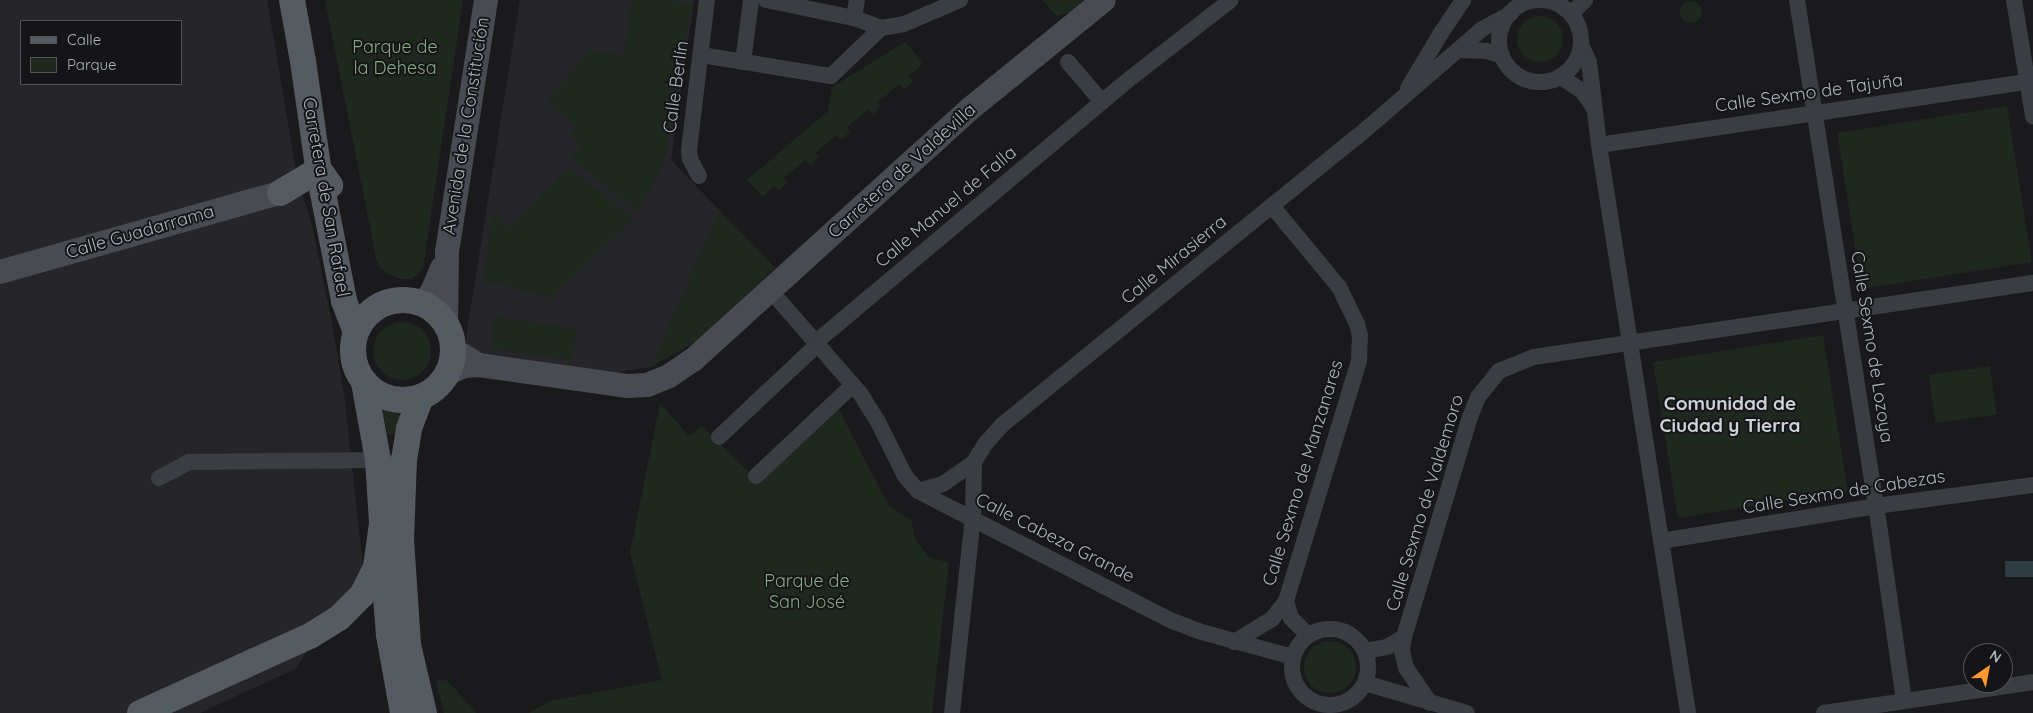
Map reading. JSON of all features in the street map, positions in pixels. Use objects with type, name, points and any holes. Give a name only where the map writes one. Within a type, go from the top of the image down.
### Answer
[{"type":"main road","name":"Carretera de San Rafael","points":[[292,0],[303,60],[314,144],[299,182],[363,302]]},
{"type":"main road","name":"Carretera de San Rafael","points":[[303,60],[332,163],[355,275],[363,302],[353,356],[357,370],[364,382]]},
{"type":"main road","points":[[299,182],[299,197],[317,210],[330,265],[363,302],[398,301],[421,304],[435,313],[448,349],[436,388],[420,397],[406,400],[392,399],[378,393],[364,382]]},
{"type":"main road","points":[[364,382],[378,460],[387,621],[403,713]]},
{"type":"main road","points":[[420,397],[409,429],[402,476],[402,569],[408,645],[424,713]]},
{"type":"main road","points":[[140,713],[310,636],[345,613],[362,594],[373,574],[378,557],[382,523]]},
{"type":"street","name":"Avenida de la Constitución","points":[[421,304],[431,294],[440,276],[447,252],[486,0]]},
{"type":"street","name":"Calle Berlín","points":[[700,176],[690,159],[689,150],[707,0]]},
{"type":"street","points":[[743,62],[751,0]]},
{"type":"street","points":[[766,0],[854,18],[882,28],[904,24],[960,0]]},
{"type":"street","points":[[854,18],[857,0]]},
{"type":"street","name":"Carretera de Valdevilla","points":[[448,349],[464,366],[479,365],[619,386],[647,385],[669,376],[693,360],[908,164],[1035,55],[1104,0]]},
{"type":"street","name":"Calle Manuel de Falla","points":[[719,437],[817,343],[1102,102],[1231,0]]},
{"type":"street","name":"Calle Mirasierra","points":[[1405,95],[1440,33],[1464,0]]},
{"type":"street","points":[[1571,14],[1585,0]]},
{"type":"street","name":"Calle Sexmo de Lozoya","points":[[1798,0],[1904,701]]},
{"type":"street","points":[[2014,0],[2033,116]]},
{"type":"street","points":[[1581,45],[1573,66],[1561,77],[1548,82],[1534,82],[1520,77],[1509,68],[1502,56],[1500,34],[1510,14],[1521,5],[1532,1],[1550,1],[1571,14],[1577,23],[1581,45],[1589,62],[1599,144],[1688,713]]},
{"type":"street","name":"Calle Mirasierra","points":[[918,491],[943,484],[974,462],[986,443],[1002,425],[1272,206],[1460,50],[1482,29],[1510,14]]},
{"type":"street","points":[[701,55],[831,76],[882,28]]},
{"type":"street","points":[[1068,28],[1068,62]]},
{"type":"street","points":[[1460,50],[1487,51],[1502,56]]},
{"type":"street","points":[[1035,55],[1068,62],[1102,102]]},
{"type":"street","points":[[1561,77],[1582,91],[1594,108]]},
{"type":"street","name":"Calle Sexmo de Tajuña","points":[[1599,144],[2026,82]]},
{"type":"street","name":"Calle Guadarrama","points":[[0,272],[299,182]]},
{"type":"street","name":"Calle Sexmo de Manzanares","points":[[1234,642],[1272,619],[1286,601],[1359,361],[1360,335],[1353,312],[1339,287],[1272,206]]},
{"type":"street","name":"Avenida de la Constitución","points":[[447,252],[448,349]]},
{"type":"street","name":"Calle Sexmo de Valdemoro","points":[[1430,703],[1406,668],[1402,650],[1404,637],[1470,417],[1478,397],[1488,382],[1499,371],[1521,361],[1630,342],[2033,283]]},
{"type":"street","name":"Calle Cabeza Grande","points":[[770,290],[853,385],[877,420],[908,482],[918,491],[1170,620],[1234,642],[1293,657]]},
{"type":"street","points":[[756,476],[853,385]]},
{"type":"street","points":[[159,478],[189,462],[378,460]]},
{"type":"street","points":[[952,713],[973,518],[974,462]]},
{"type":"street","name":"Calle Sexmo de Cabezas","points":[[1661,541],[1876,506],[2033,485]]},
{"type":"street","name":"Calle Sexmo de Manzanares","points":[[1286,601],[1291,618],[1308,635]]},
{"type":"street","points":[[1330,628],[1340,630],[1359,642],[1365,651],[1368,673],[1365,683],[1351,698],[1342,703],[1321,709],[1297,686],[1293,677],[1293,657],[1302,641],[1308,635],[1330,628]]},
{"type":"street","name":"Calle Sexmo de Valdemoro","points":[[1365,651],[1387,647],[1404,637]]},
{"type":"street","points":[[1824,713],[2033,682]]},
{"type":"street","points":[[1365,683],[1467,713]]},
{"type":"street","points":[[126,713],[166,700]]},
{"type":"shaded area","points":[[0,0],[267,0],[298,181],[312,225],[331,317],[345,400],[363,568],[295,669],[200,713],[0,713]]},
{"type":"shaded area","points":[[520,0],[694,0],[671,160],[775,268],[659,363],[651,367],[612,373],[464,350]]},
{"type":"shaded area","points":[[2005,561],[2033,561],[2033,577],[2005,577]]},
{"type":"green space","name":"Parque de la Dehesa","points":[[325,0],[463,0],[423,268],[412,279],[401,279],[387,274],[380,267],[376,258]]},
{"type":"green space","points":[[632,0],[669,0],[692,4],[664,164],[637,212],[571,158],[581,146],[570,135],[576,127],[546,101],[590,50],[623,56]]},
{"type":"green space","points":[[1042,0],[1086,0],[1080,9],[1057,16]]},
{"type":"green space","points":[[1691,1],[1699,4],[1702,12],[1699,20],[1691,23],[1683,20],[1680,12],[1683,4]]},
{"type":"green space","points":[[1535,16],[1545,16],[1559,26],[1563,39],[1559,52],[1553,58],[1545,62],[1535,62],[1521,52],[1517,44],[1517,34],[1527,20]]},
{"type":"green space","points":[[905,42],[921,60],[921,66],[909,76],[913,82],[903,90],[900,84],[878,102],[881,106],[873,114],[868,110],[847,127],[850,132],[841,140],[837,135],[815,153],[819,157],[810,165],[805,160],[784,178],[787,183],[779,190],[774,186],[763,197],[747,180],[828,111],[832,87]]},
{"type":"green space","points":[[2007,106],[2032,262],[1862,289],[1837,133]]},
{"type":"green space","points":[[568,167],[634,218],[551,298],[484,280],[492,212],[511,228]]},
{"type":"green space","points":[[719,210],[775,268],[695,342],[651,367]]},
{"type":"green space","points":[[495,317],[577,329],[573,360],[491,349]]},
{"type":"green space","points":[[396,322],[408,322],[423,330],[431,345],[431,357],[423,372],[408,380],[396,380],[381,372],[373,357],[373,345],[381,330]]},
{"type":"green space","points":[[1823,335],[1848,491],[1678,518],[1653,362]]},
{"type":"green space","points":[[1990,366],[1997,415],[1935,423],[1929,375]]},
{"type":"green space","name":"Parque de San José","points":[[660,403],[689,436],[702,426],[759,482],[838,408],[889,506],[911,520],[915,538],[929,557],[949,563],[932,713],[529,713],[550,701],[662,680],[630,552]]},
{"type":"green space","points":[[382,405],[402,409],[396,435],[387,434]]},
{"type":"green space","points":[[1325,641],[1335,641],[1349,648],[1356,662],[1356,672],[1349,686],[1335,693],[1325,693],[1315,689],[1308,682],[1304,672],[1304,662],[1308,652],[1315,645]]},
{"type":"green space","points":[[447,680],[476,713],[444,713],[436,681]]},
{"type":"district","name":"Comunidad de Ciudad y Tierra","points":[[1730,415]]}]
